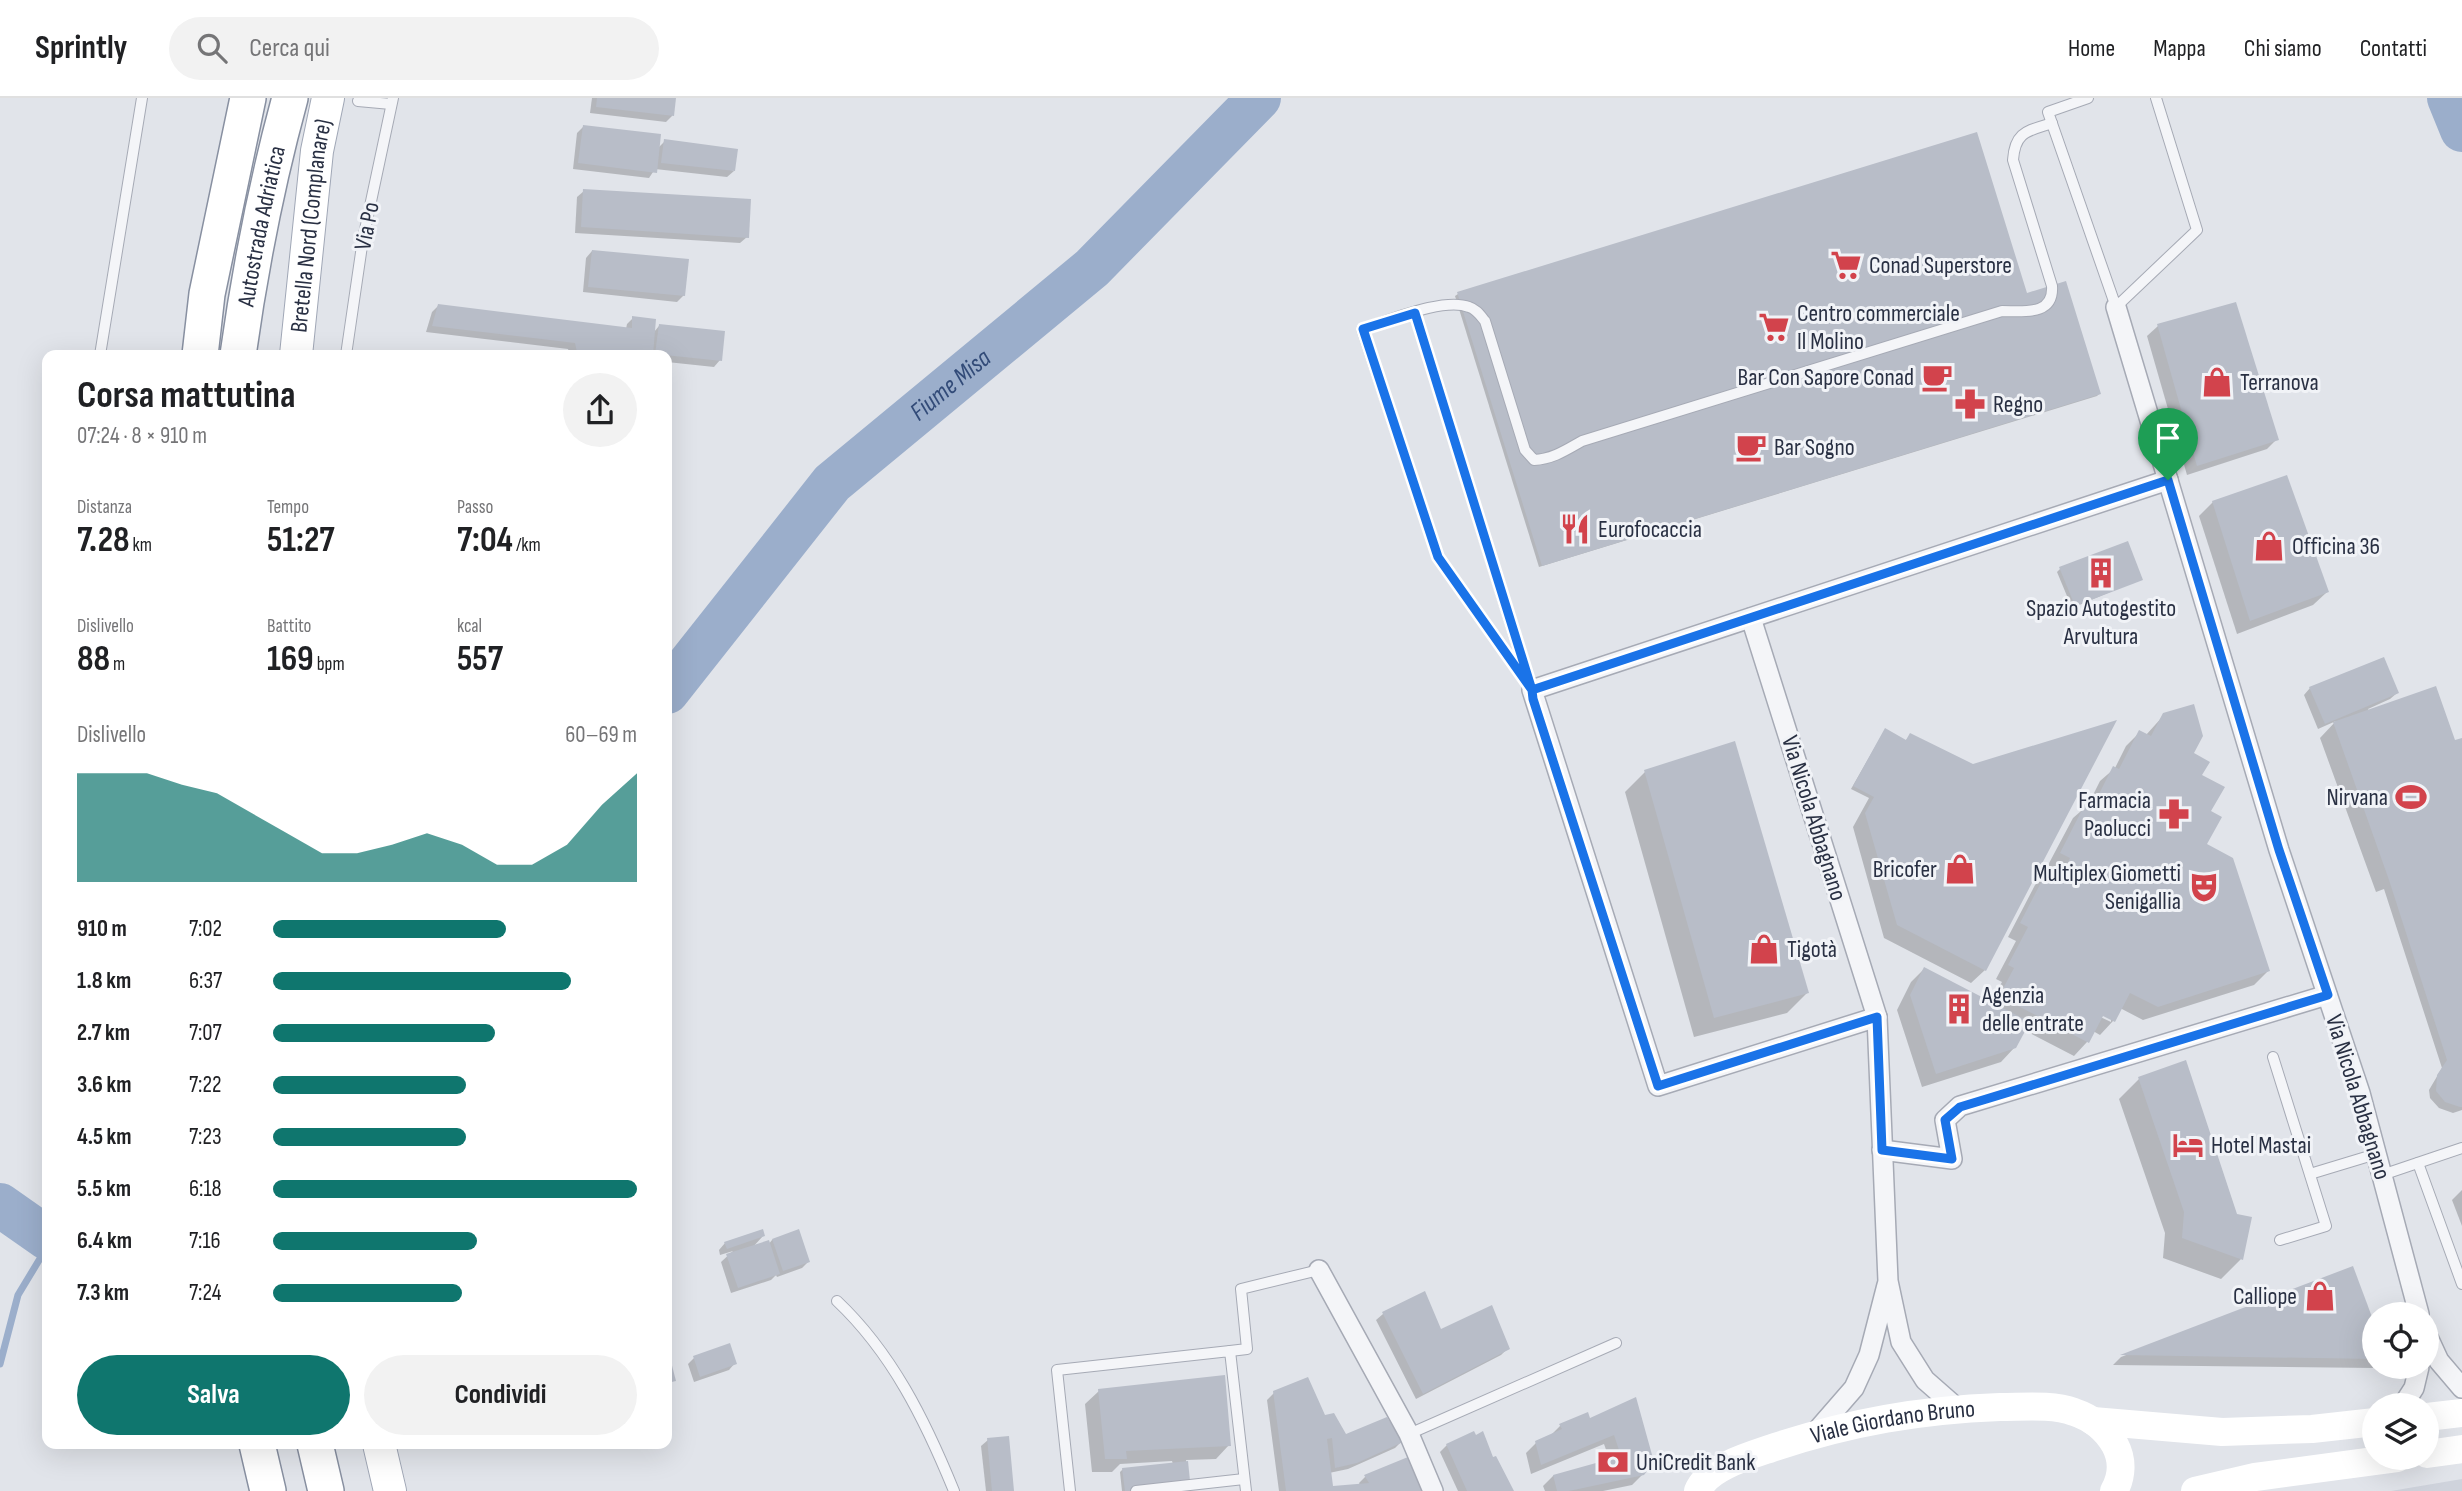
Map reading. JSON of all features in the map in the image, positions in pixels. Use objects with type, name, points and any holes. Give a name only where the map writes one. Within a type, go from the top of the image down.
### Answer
[{"type":"highway","name":"Autostrada Adriatica","points":[[201,350],[207,294],[248,98]]},
{"type":"highway","name":"Autostrada Adriatica","points":[[239,350],[248,289],[278,141],[290,98]]},
{"type":"highway","points":[[258,1449],[268,1491]]},
{"type":"highway","points":[[316,1449],[326,1491]]},
{"type":"main road","name":"Bretella Nord (Complanare)","points":[[297,350],[317,151],[343,99]]},
{"type":"main road","name":"Viale Giordano Bruno","points":[[1696,1489],[1720,1469],[1745,1456],[1814,1434],[1889,1417],[1958,1409],[2022,1407],[2056,1408],[2073,1412],[2093,1421],[2109,1435],[2118,1451],[2121,1469],[2114,1491]]},
{"type":"main road","points":[[2439,1416],[2462,1413]]},
{"type":"main road","name":"Viale Giordano Bruno","points":[[2093,1421],[2222,1432],[2312,1429],[2362,1423]]},
{"type":"main road","points":[[380,1449],[390,1491]]},
{"type":"main road","points":[[2439,1453],[2462,1450]]},
{"type":"main road","points":[[2195,1491],[2256,1484],[2362,1464]]},
{"type":"street","name":"Via Nicola Abbagnano","points":[[2116,307],[2279,850],[2360,1093],[2416,1302]]},
{"type":"street","points":[[1877,1017],[1658,1086],[1532,690],[2168,480]]},
{"type":"street","name":"Via Nicola Abbagnano","points":[[1751,618],[1877,1017],[1888,1281],[1901,1342],[1925,1380],[1958,1409]]},
{"type":"street","points":[[1882,1150],[1952,1159],[1945,1120],[1960,1107],[2328,995]]},
{"type":"street","points":[[1319,1270],[1409,1434],[1433,1491]]},
{"type":"street","name":"Via Nicola Abbagnano","points":[[1814,1434],[1854,1388],[1869,1355],[1888,1281]]},
{"type":"street","points":[[2439,1361],[2462,1388]]},
{"type":"lane","points":[[101,350],[142,98]]},
{"type":"lane","points":[[2088,98],[2048,112],[2116,307],[2197,230],[2156,98]]},
{"type":"lane","points":[[343,99],[392,101]]},
{"type":"lane","name":"Via Po","points":[[347,350],[363,239],[392,101]]},
{"type":"lane","points":[[1532,690],[1438,557],[1363,329],[1441,305],[1461,305],[1479,312],[1485,321],[1525,450],[1534,460],[1543,460],[1582,441],[2002,311],[2034,310],[2046,305],[2053,297],[2052,286],[2013,160],[2014,144],[2024,132],[2052,123]]},
{"type":"lane","points":[[1415,313],[1532,690]]},
{"type":"lane","points":[[2273,1057],[2326,1226],[2280,1240]]},
{"type":"lane","points":[[2382,1175],[2462,1148]]},
{"type":"lane","points":[[2310,1174],[2376,1154]]},
{"type":"lane","points":[[2418,1163],[2462,1284]]},
{"type":"lane","points":[[1070,1491],[1057,1370],[1247,1349],[1241,1289],[1319,1270]]},
{"type":"lane","points":[[837,1301],[877,1343],[907,1390],[954,1491]]},
{"type":"lane","points":[[1409,1434],[1616,1343]]},
{"type":"lane","points":[[1230,1351],[1246,1491]]},
{"type":"lane","points":[[1136,1491],[1244,1479]]},
{"type":"shaded area","points":[[2462,1479],[2462,1491],[2391,1491]]},
{"type":"building","points":[[597,98],[676,98],[674,116],[596,107]]},
{"type":"building","points":[[583,125],[661,134],[657,173],[578,163]]},
{"type":"building","name":"Centro commerciale Il Molino","points":[[1977,132],[2027,293],[2066,281],[2101,394],[1542,566],[1457,292]]},
{"type":"building","points":[[664,139],[738,149],[735,171],[661,163]]},
{"type":"building","points":[[583,189],[751,199],[749,238],[581,227]]},
{"type":"building","points":[[592,250],[689,259],[685,296],[588,287]]},
{"type":"building","name":"Terranova","points":[[2236,302],[2279,440],[2197,466],[2157,324]]},
{"type":"building","points":[[438,304],[632,328],[632,316],[656,319],[653,350],[577,350],[575,343],[432,326]]},
{"type":"building","points":[[659,324],[725,331],[722,361],[672,356],[672,350],[656,350]]},
{"type":"building","name":"Officina 36","points":[[2287,475],[2329,592],[2250,621],[2212,501]]},
{"type":"building","name":"Spazio Autogestito Arvultura","points":[[2128,541],[2143,580],[2075,606],[2059,567]]},
{"type":"building","points":[[2384,657],[2399,693],[2325,724],[2309,687]]},
{"type":"building","name":"Nirvana","points":[[2436,686],[2455,740],[2462,738],[2462,1107],[2445,1102],[2436,1091],[2437,1075],[2447,1060],[2389,880],[2333,722]]},
{"type":"building","points":[[2194,704],[2203,736],[2194,753],[2210,762],[2202,775],[2225,787],[2211,811],[2222,817],[2207,844],[2233,858],[2270,971],[2158,1007],[2130,993],[2115,1022],[2103,1016],[2089,1043],[1999,996],[2014,968],[2008,965],[2028,927],[2020,923],[2048,869],[2061,876],[2070,858],[2060,853],[2086,802],[2093,806],[2113,766],[2119,769],[2139,730],[2151,736],[2163,713]]},
{"type":"building","name":"Bricofer","points":[[2117,720],[1986,971],[1897,925],[1865,813],[1874,797],[1853,786],[1885,728],[1906,740],[1910,733],[1973,764]]},
{"type":"building","points":[[1735,741],[1809,993],[1714,1018],[1644,770]]},
{"type":"building","name":"Agenzia delle entrate","points":[[1924,967],[2030,1022],[2016,1048],[1936,1074],[1910,995]]},
{"type":"building","name":"Hotel Mastai","points":[[2186,1060],[2237,1214],[2252,1217],[2243,1260],[2182,1238],[2184,1212],[2138,1077]]},
{"type":"building","points":[[763,1229],[765,1236],[727,1249],[724,1242]]},
{"type":"building","points":[[799,1229],[810,1262],[783,1271],[772,1239]]},
{"type":"building","points":[[769,1240],[780,1274],[738,1288],[726,1254]]},
{"type":"building","name":"Calliope","points":[[2353,1266],[2366,1302],[2362,1302],[2362,1359],[2120,1355]]},
{"type":"building","points":[[1425,1291],[1441,1329],[1492,1305],[1510,1349],[1423,1394],[1382,1312]]},
{"type":"building","points":[[730,1343],[737,1364],[700,1377],[693,1356]]},
{"type":"building","points":[[672,1366],[676,1381],[672,1382]]},
{"type":"building","points":[[1225,1375],[1231,1446],[1126,1451],[1127,1459],[1105,1459],[1098,1389]]},
{"type":"building","points":[[1308,1377],[1325,1415],[1334,1413],[1346,1434],[1387,1417],[1403,1442],[1357,1463],[1335,1468],[1332,1438],[1327,1439],[1333,1486],[1369,1483],[1364,1475],[1408,1457],[1424,1491],[1286,1491],[1273,1391]]},
{"type":"building","points":[[1636,1397],[1654,1462],[1644,1475],[1569,1491],[1557,1491],[1553,1475],[1621,1456],[1614,1435],[1541,1465],[1535,1441],[1562,1429],[1559,1424],[1588,1412],[1590,1418]]},
{"type":"building","points":[[1474,1431],[1476,1435],[1483,1431],[1493,1457],[1496,1456],[1514,1491],[1467,1491],[1446,1444]]},
{"type":"building","points":[[1009,1436],[1014,1491],[992,1491],[987,1438]]},
{"type":"building","points":[[1188,1461],[1191,1491],[1125,1491],[1122,1468]]},
{"type":"waterway","name":"Fiume Misa","points":[[672,686],[832,483],[1092,268],[1259,98]]},
{"type":"waterway","name":"Fiume Misa","points":[[2449,98],[2462,130]]},
{"type":"waterway","name":"Fiume Misa","points":[[0,1205],[42,1234]]},
{"type":"waterway","points":[[0,1364],[18,1295],[42,1255]]},
{"type":"place","name":"Conad Superstore","points":[[1846,265]]},
{"type":"place","name":"Centro commerciale Il Molino","points":[[1774,327]]},
{"type":"place","name":"Bar Con Sapore Conad","points":[[1937,377]]},
{"type":"place","name":"Terranova","points":[[2217,382]]},
{"type":"place","name":"Regno","points":[[1970,404]]},
{"type":"place","name":"Bar Sogno","points":[[1751,447]]},
{"type":"place","name":"Eurofocaccia","points":[[1575,529]]},
{"type":"place","name":"Officina 36","points":[[2269,546]]},
{"type":"place","name":"Spazio Autogestito Arvultura","points":[[2101,573]]},
{"type":"place","name":"Nirvana","points":[[2411,797]]},
{"type":"place","name":"Farmacia Paolucci","points":[[2174,814]]},
{"type":"place","name":"Bricofer","points":[[1960,869]]},
{"type":"place","name":"Multiplex Giometti Senigallia","points":[[2204,887]]},
{"type":"place","name":"Tigotà","points":[[1764,949]]},
{"type":"place","name":"Agenzia delle entrate","points":[[1959,1009]]},
{"type":"place","name":"Hotel Mastai","points":[[2188,1145]]},
{"type":"place","name":"Calliope","points":[[2320,1296]]},
{"type":"place","name":"UniCredit Bank","points":[[1613,1462]]},
{"type":"route","points":[[2168,480],[1532,690],[1438,557],[1363,329],[1415,313],[1511,620],[1532,690],[1533,699],[1658,1086],[1877,1017],[1882,1150],[1952,1159],[1945,1120],[1960,1107],[2328,995],[2279,850],[2168,480]]}]
